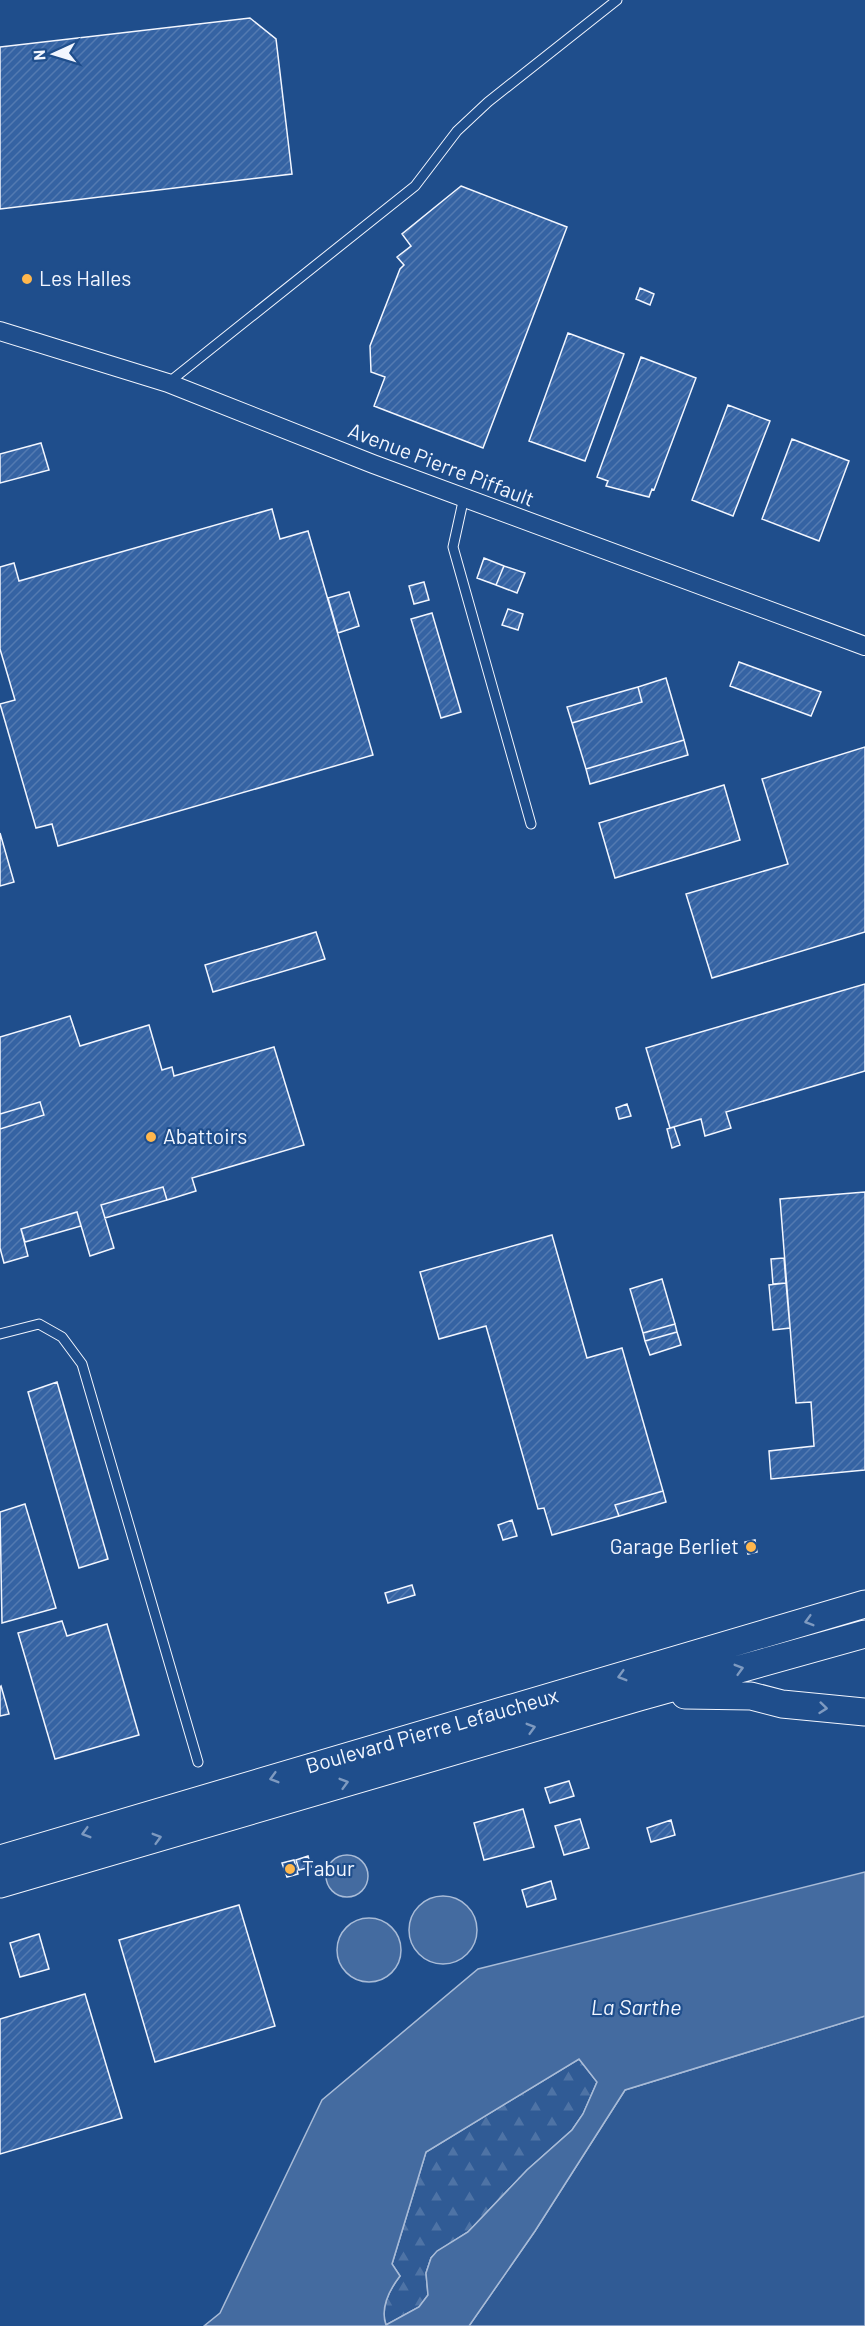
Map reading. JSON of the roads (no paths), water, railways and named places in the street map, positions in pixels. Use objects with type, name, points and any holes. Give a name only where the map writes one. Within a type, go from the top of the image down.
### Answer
[{"type":"main road","name":"Boulevard Pierre Lefaucheux","points":[[0,1858],[865,1604]]},
{"type":"main road","name":"Boulevard Pierre Lefaucheux","points":[[0,1884],[639,1697],[865,1634]]},
{"type":"main road","points":[[639,1697],[719,1694],[751,1696],[782,1704],[865,1713]]},
{"type":"street","name":"Avenue Pierre Piffault","points":[[0,331],[168,383],[464,497],[865,646]]},
{"type":"lane","points":[[168,383],[416,186],[457,131],[488,102],[617,0]]},
{"type":"lane","points":[[464,497],[453,547],[531,824]]},
{"type":"lane","points":[[0,1334],[39,1324],[63,1337],[82,1364],[198,1762]]},
{"type":"water","points":[[347,1855],[355,1856],[362,1861],[367,1868],[367,1884],[362,1891],[355,1896],[347,1897],[339,1896],[332,1891],[327,1884],[326,1876],[327,1868],[332,1861],[339,1856]]},
{"type":"water","name":"La Sarthe","points":[[865,1872],[865,2016],[625,2090],[535,2231],[469,2326],[204,2326],[220,2313],[322,2100],[478,1969]],"holes":[[[579,2059],[597,2082],[583,2114],[572,2130],[527,2170],[468,2232],[437,2251],[431,2258],[426,2273],[428,2295],[419,2307],[386,2325],[385,2305],[400,2276],[392,2264],[426,2152]]]},
{"type":"water","points":[[443,1896],[456,1899],[467,1906],[474,1917],[477,1930],[474,1943],[467,1954],[456,1961],[443,1964],[430,1961],[419,1954],[412,1943],[409,1930],[412,1917],[419,1906],[430,1899]]},
{"type":"water","points":[[363,1918],[375,1918],[392,1927],[399,1938],[401,1950],[399,1962],[392,1973],[375,1982],[363,1982],[351,1977],[342,1968],[337,1956],[337,1944],[342,1932],[351,1923]]},
{"type":"place","name":"Les Halles","points":[[27,279]]},
{"type":"place","name":"Abattoirs","points":[[151,1137]]},
{"type":"place","name":"Garage Berliet","points":[[751,1547]]},
{"type":"place","name":"Tabur","points":[[290,1869]]}]
